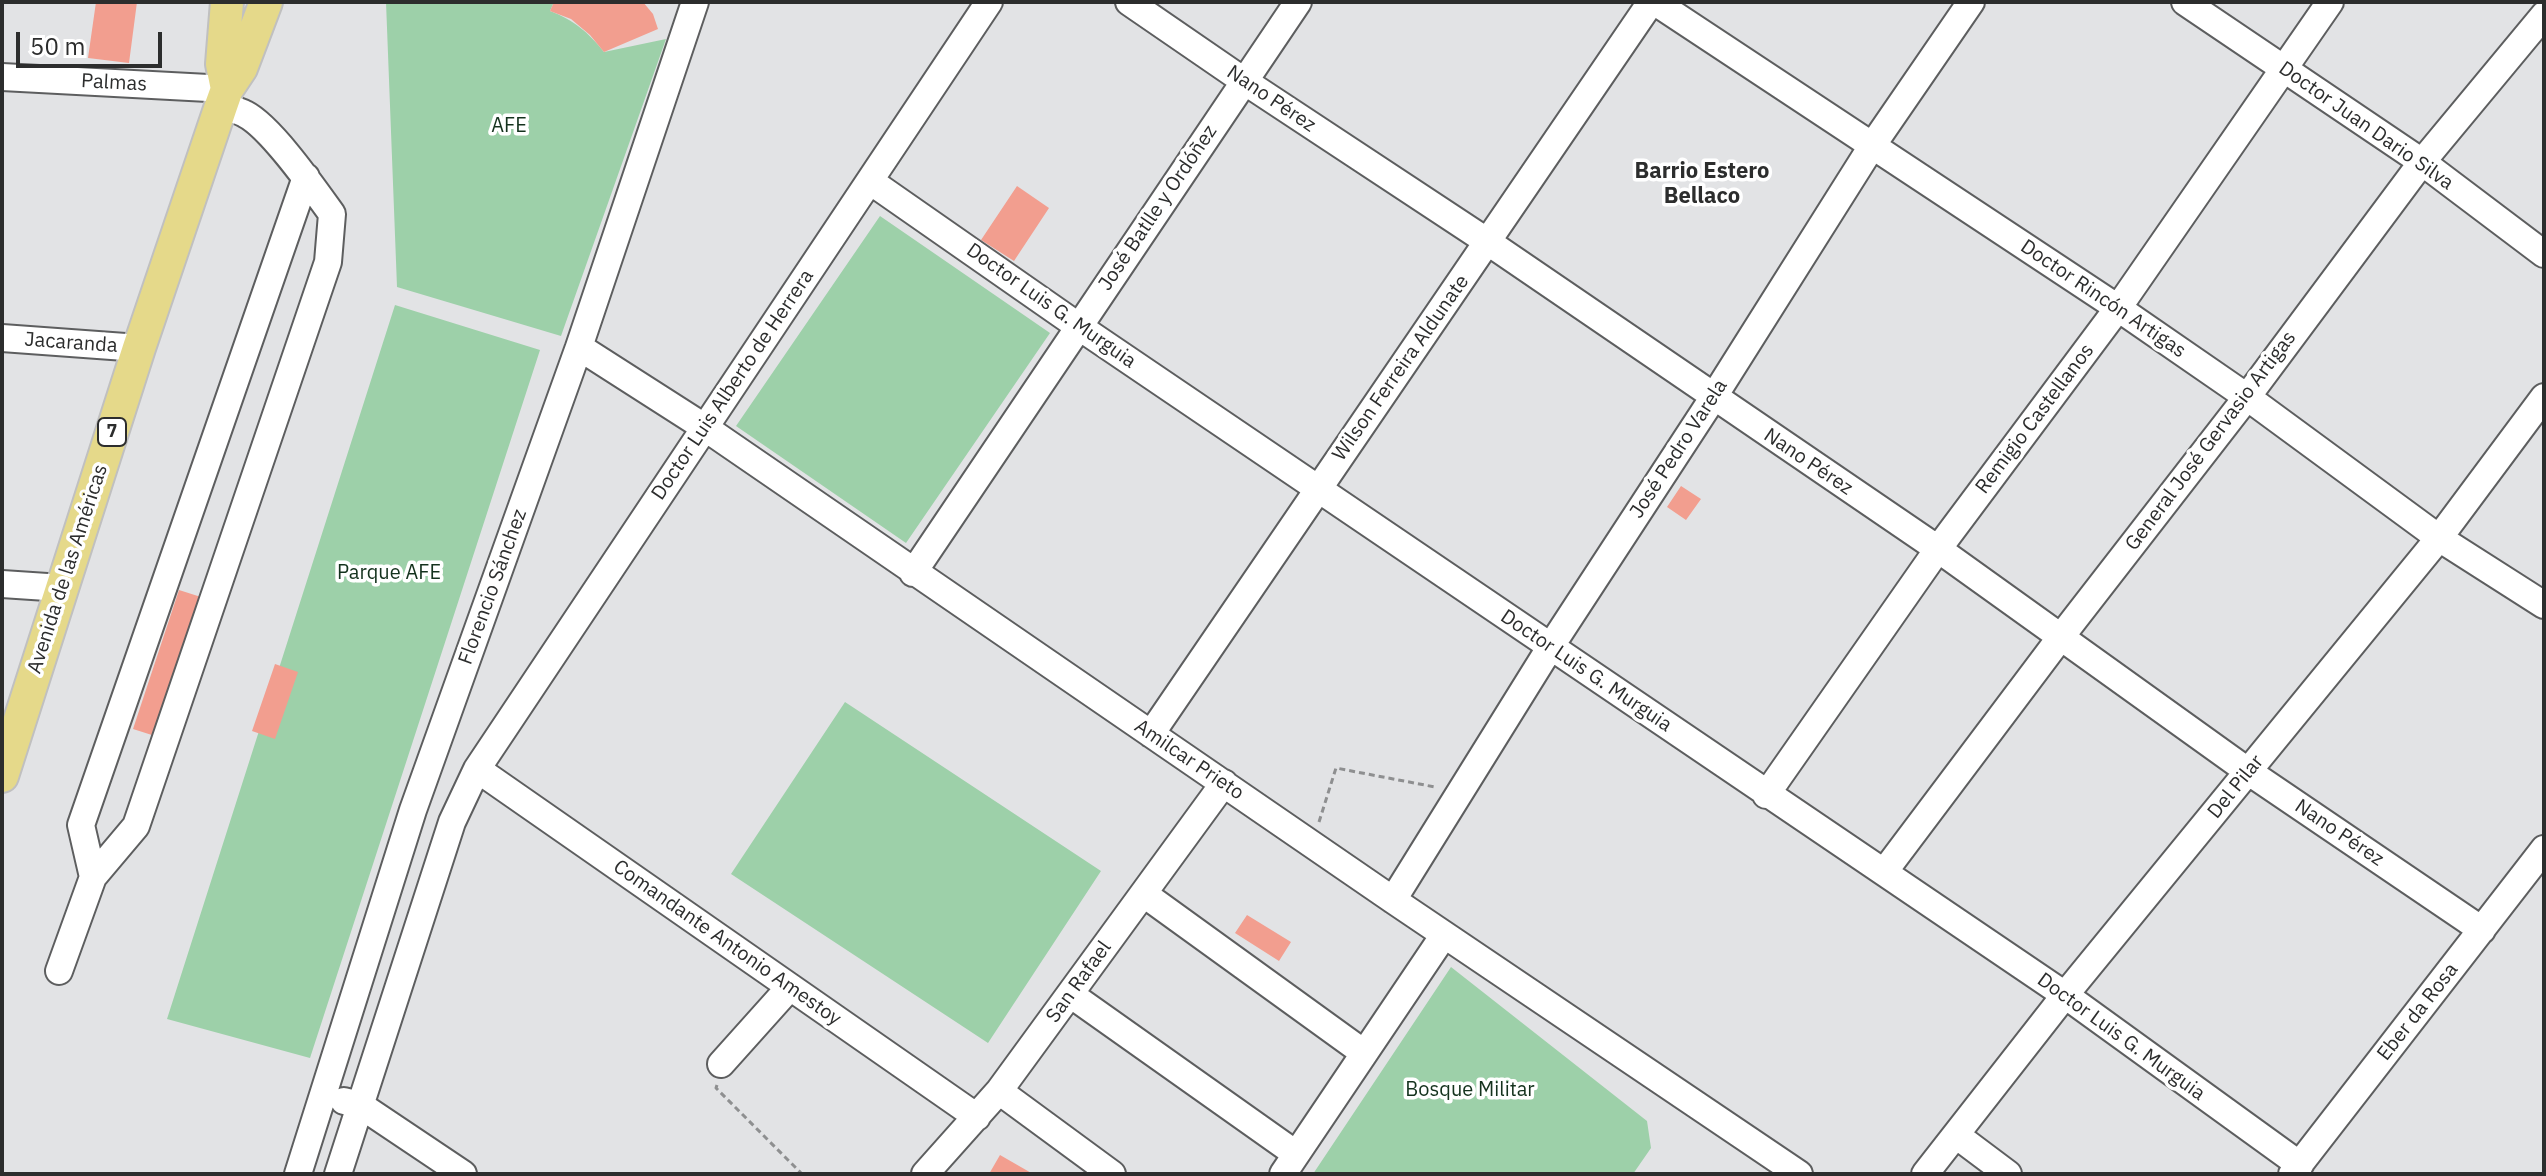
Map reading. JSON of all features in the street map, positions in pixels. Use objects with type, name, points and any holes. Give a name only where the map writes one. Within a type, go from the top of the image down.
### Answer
[{"type":"main road","name":"Avenida de las Américas","points":[[224,98],[222,64],[227,2]]},
{"type":"main road","name":"Avenida de las Américas","points":[[2,776],[139,348],[224,98],[241,68],[266,2]]},
{"type":"street","name":"Florencio Sánchez","points":[[298,1174],[413,810],[579,347],[695,2]]},
{"type":"street","name":"Doctor Luis Alberto de Herrera","points":[[477,769],[989,2]]},
{"type":"street","name":"Nano Pérez","points":[[1129,2],[1938,549],[2249,772],[2482,930]]},
{"type":"street","name":"José Batlle y Ordóñez","points":[[913,573],[1298,2]]},
{"type":"street","name":"Doctor Rincón Artigas","points":[[1653,2],[2118,308],[2247,397],[2439,538],[2544,605]]},
{"type":"street","name":"Wilson Ferreira Aldunate","points":[[1151,734],[1653,2]]},
{"type":"street","name":"José Pedro Varela","points":[[1393,900],[1551,646],[1872,146],[1971,2]]},
{"type":"street","name":"Doctor Juan Dario Silva","points":[[2185,2],[2422,162],[2544,254]]},
{"type":"street","name":"Remigio Castellanos","points":[[1766,795],[1938,549],[2118,308],[2330,2]]},
{"type":"street","name":"General José Gervasio Artigas","points":[[1884,872],[2247,397],[2422,162],[2544,15]]},
{"type":"street","name":"Palmas","points":[[2,77],[224,98]]},
{"type":"street","points":[[59,971],[93,877],[136,826],[328,262],[332,214],[306,177],[259,124],[224,98]]},
{"type":"street","points":[[93,877],[81,825],[306,177]]},
{"type":"street","name":"Doctor Luis G. Murguia","points":[[870,181],[1766,795],[2065,995],[2296,1170]]},
{"type":"street","name":"Jacaranda","points":[[2,338],[139,348]]},
{"type":"street","name":"Amilcar Prieto","points":[[579,347],[704,427],[913,573],[1799,1174]]},
{"type":"street","name":"Del Pilar","points":[[1925,1174],[2065,995],[2439,538],[2544,397]]},
{"type":"street","points":[[2,584],[62,588]]},
{"type":"street","points":[[338,1174],[452,822],[477,769]]},
{"type":"street","name":"Comandante Antonio Amestoy","points":[[477,769],[977,1117]]},
{"type":"street","name":"San Rafael","points":[[925,1174],[999,1091],[1224,783]]},
{"type":"street","points":[[413,810],[452,822]]},
{"type":"street","name":"Eber da Rosa","points":[[2296,1170],[2544,849]]},
{"type":"street","points":[[1144,894],[1364,1053]]},
{"type":"street","points":[[1070,994],[1290,1164],[1444,935]]},
{"type":"street","points":[[721,1064],[790,987]]},
{"type":"street","points":[[999,1091],[1112,1174]]},
{"type":"street","points":[[323,1095],[360,1105],[463,1174]]},
{"type":"street","points":[[1956,1135],[2008,1174]]},
{"type":"path","points":[[1312,844],[1336,768],[1460,792]]},
{"type":"path","points":[[721,1064],[716,1088],[802,1174]]},
{"type":"green space","name":"AFE","points":[[386,2],[554,2],[550,11],[580,27],[604,52],[666,39],[561,336],[397,287]]},
{"type":"green space","points":[[880,216],[1050,333],[906,543],[736,426]]},
{"type":"green space","name":"Parque AFE","points":[[395,305],[540,350],[310,1058],[167,1019]]},
{"type":"green space","points":[[845,702],[1101,871],[988,1043],[731,874]]},
{"type":"green space","name":"Bosque Militar","points":[[1451,967],[1647,1121],[1651,1148],[1633,1174],[1313,1174]]},
{"type":"building","points":[[96,2],[137,2],[129,63],[88,58]]},
{"type":"building","points":[[554,2],[643,2],[653,14],[658,29],[604,52],[571,19],[550,11]]},
{"type":"building","points":[[1017,186],[1049,208],[1014,261],[981,240]]},
{"type":"building","points":[[1681,486],[1701,499],[1686,520],[1667,507]]},
{"type":"building","points":[[179,590],[201,597],[155,736],[133,729]]},
{"type":"building","points":[[275,664],[298,672],[275,739],[252,731]]},
{"type":"building","points":[[1247,915],[1291,942],[1279,961],[1235,933]]},
{"type":"building","points":[[1000,1155],[1033,1174],[989,1174]]},
{"type":"district","name":"Barrio Estero Bellaco","points":[[1702,184]]}]
